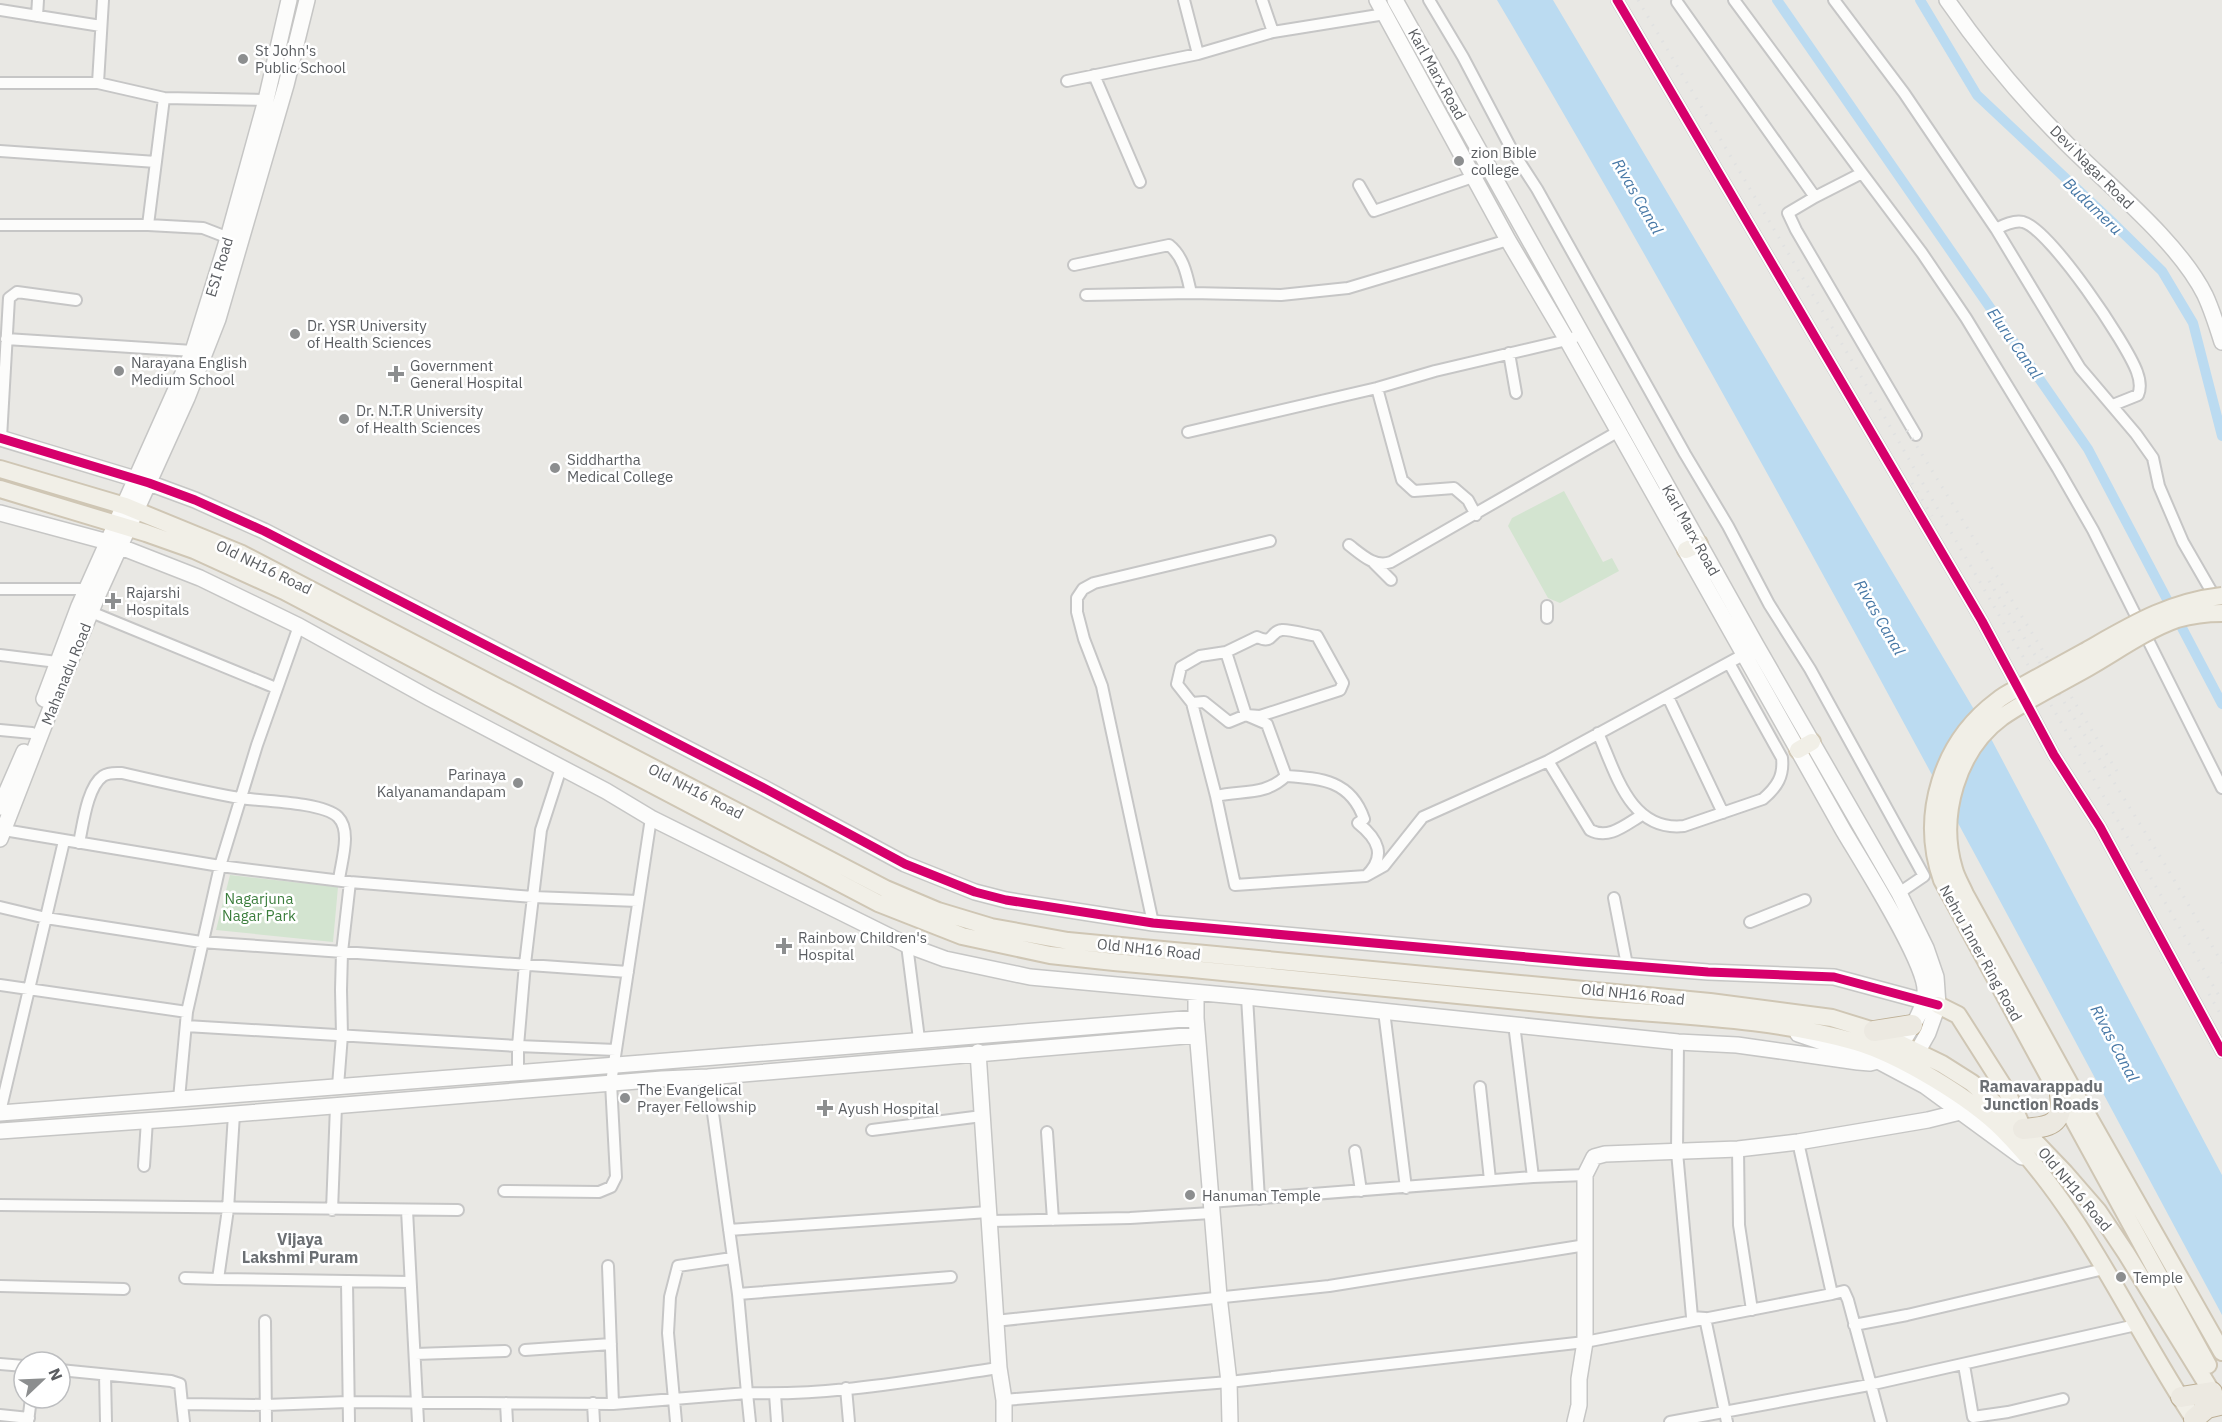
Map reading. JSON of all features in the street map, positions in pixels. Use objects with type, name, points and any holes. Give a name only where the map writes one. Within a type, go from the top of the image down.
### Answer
[{"type":"highway","points":[[1874,1031],[1912,1025]]},
{"type":"highway","points":[[2023,1129],[2045,1128],[2056,1121],[2062,1109],[2062,1090]]},
{"type":"highway","points":[[2181,1397],[2219,1397]]},
{"type":"highway","points":[[2195,1420],[2219,1397]]},
{"type":"main road","name":"Old NH16 Road","points":[[0,469],[131,508],[242,554],[886,889],[938,911],[991,927],[1068,941],[1710,1002],[1832,1018],[1874,1031],[1891,1054]]},
{"type":"main road","name":"Old NH16 Road","points":[[0,489],[123,525],[194,550],[284,591],[878,903],[962,936],[1050,955],[1725,1020],[1832,1036],[1891,1054],[1980,1110],[2002,1129],[2035,1165],[2062,1200],[2136,1326],[2195,1420]]},
{"type":"main road","name":"Nehru Inner Ring Road","points":[[2222,596],[2195,599],[2174,605],[2142,619],[1997,700],[1965,733],[1952,751],[1938,787],[1932,819],[1935,859],[1942,880],[2062,1090],[2222,1352]]},
{"type":"main road","points":[[2062,1090],[1954,869],[1949,843],[1948,818],[1953,790],[1963,763],[1974,745],[2002,717],[2150,632],[2177,619],[2222,610]]},
{"type":"main road","points":[[1931,1002],[1958,1016],[2007,1092],[2023,1129]]},
{"type":"main road","name":"Old NH16 Road","points":[[1891,1054],[1918,1052],[1942,1064],[1972,1083],[2023,1129],[2098,1211],[2219,1397]]},
{"type":"main road","name":"Nehru Inner Ring Road","points":[[2062,1090],[2219,1397]]},
{"type":"street","points":[[37,16],[38,0]]},
{"type":"street","points":[[98,83],[103,0]]},
{"type":"street","name":"ESI Road","points":[[142,481],[207,347],[235,240],[289,0]]},
{"type":"street","name":"ESI Road","points":[[131,508],[235,240],[286,85],[307,0]]},
{"type":"street","points":[[1184,0],[1198,54]]},
{"type":"street","points":[[1262,0],[1273,32]]},
{"type":"street","name":"Karl Marx Road","points":[[1377,0],[1508,240],[1619,431],[1692,547],[1805,746],[1843,830],[1881,894],[1917,963],[1931,1002]]},
{"type":"street","name":"Karl Marx Road","points":[[1395,0],[1582,334],[1692,547],[1743,655],[1805,746],[1899,893],[1926,948],[1936,977],[1928,1033],[1909,1066]]},
{"type":"street","points":[[1429,0],[1463,57],[1513,152],[1537,189],[1685,454],[1728,526],[1769,604],[1810,669],[1924,876],[1899,893]]},
{"type":"street","points":[[1617,0],[1970,601],[2054,755],[2100,827],[2222,1052]]},
{"type":"street","points":[[1734,0],[1923,253],[1960,309],[2093,530],[2222,788]]},
{"type":"street","points":[[1834,0],[1904,93],[1996,229],[2080,368],[2098,391],[2113,405],[2153,458],[2159,486],[2183,542],[2222,610]]},
{"type":"street","name":"Devi Nagar Road","points":[[1947,0],[2013,86],[2065,142],[2175,251],[2204,294],[2222,342]]},
{"type":"street","points":[[1677,2],[1815,197]]},
{"type":"street","points":[[0,10],[101,26]]},
{"type":"street","points":[[1067,81],[1198,54],[1273,32],[1385,14]]},
{"type":"street","points":[[1094,75],[1140,182]]},
{"type":"street","points":[[0,83],[98,83],[164,98],[266,100]]},
{"type":"street","points":[[148,225],[164,98]]},
{"type":"street","points":[[0,151],[156,162]]},
{"type":"street","points":[[1359,185],[1374,211],[1473,177],[1489,168]]},
{"type":"street","points":[[1862,173],[1788,213],[1916,435]]},
{"type":"street","points":[[1996,229],[2016,221],[2025,222],[2062,258],[2109,320],[2137,371],[2140,390],[2138,395],[2113,405]]},
{"type":"street","points":[[0,225],[148,225],[203,228],[235,240]]},
{"type":"street","points":[[1086,295],[1191,293],[1281,295],[1348,288],[1508,240]]},
{"type":"street","points":[[1074,265],[1169,245],[1177,251],[1191,293]]},
{"type":"street","points":[[76,300],[26,293],[12,294],[9,298],[0,438],[142,481],[195,500],[264,531],[541,672],[906,864],[975,892],[1006,900],[1154,922],[1708,972],[1834,977],[1931,1002]]},
{"type":"street","points":[[1188,432],[1377,388],[1435,371],[1567,340],[1582,334]]},
{"type":"street","points":[[6,339],[193,351]]},
{"type":"street","points":[[1509,353],[1516,393]]},
{"type":"street","points":[[1377,388],[1402,480],[1414,490],[1454,488],[1468,500],[1476,515]]},
{"type":"street","points":[[1374,563],[1383,565],[1391,562],[1619,431]]},
{"type":"street","name":"Mahanadu Road","points":[[0,807],[32,733],[57,662],[87,589],[114,544],[131,508]]},
{"type":"street","points":[[0,513],[114,544],[201,578],[299,626],[651,818],[906,945],[968,964],[1030,977],[1737,1046],[1870,1063],[1891,1054],[1920,1012],[1931,1002]]},
{"type":"street","points":[[1154,922],[1102,686],[1084,639],[1077,612],[1077,598],[1083,589],[1094,583],[1270,541]]},
{"type":"street","name":"Mahanadu Road","points":[[2,835],[91,612],[114,544]]},
{"type":"street","points":[[1349,545],[1374,563],[1391,580]]},
{"type":"street","points":[[0,589],[87,589]]},
{"type":"street","points":[[1547,606],[1547,618]]},
{"type":"street","points":[[91,612],[276,688]]},
{"type":"street","points":[[178,1099],[187,1012],[201,942],[220,867],[276,688],[299,626]]},
{"type":"street","points":[[1192,704],[1204,702],[1229,722],[1246,715],[1260,716],[1340,690],[1343,683],[1317,636],[1293,633],[1286,629],[1277,631],[1272,638],[1264,640],[1257,637],[1226,652],[1200,656],[1181,667],[1177,684],[1192,704],[1216,796],[1235,885],[1366,876],[1384,866],[1423,817],[1548,761],[1743,655]]},
{"type":"street","points":[[1226,652],[1246,715],[1267,724],[1286,776]]},
{"type":"street","points":[[0,655],[57,662]]},
{"type":"street","points":[[1598,733],[1627,794],[1642,816],[1658,825],[1671,828],[1684,826],[1763,799],[1780,779],[1783,768],[1782,758],[1729,663]]},
{"type":"street","points":[[1668,697],[1723,813]]},
{"type":"street","points":[[0,730],[32,733]]},
{"type":"street","points":[[1548,761],[1590,830],[1599,835],[1607,834],[1642,816]]},
{"type":"street","points":[[518,1072],[525,964],[541,830],[561,768]]},
{"type":"street","points":[[79,843],[90,796],[102,777],[108,773],[122,773],[240,798],[312,807],[332,813],[339,818],[345,831],[345,881],[341,990],[342,1035],[338,1086]]},
{"type":"street","points":[[1216,796],[1234,792],[1254,793],[1277,785],[1286,776]]},
{"type":"street","points":[[1286,776],[1326,780],[1351,794],[1364,819],[1358,824],[1377,844],[1378,860],[1366,876]]},
{"type":"street","points":[[504,1191],[599,1192],[611,1187],[616,1177],[611,1083],[651,818]]},
{"type":"street","points":[[2,835],[79,843],[220,867],[345,881],[533,897],[638,901]]},
{"type":"street","points":[[64,841],[0,1112],[518,1072],[615,1057],[913,1040],[1196,1018]]},
{"type":"street","points":[[1614,898],[1627,965]]},
{"type":"street","points":[[1750,922],[1805,900]]},
{"type":"street","points":[[0,907],[46,918],[201,942],[628,972]]},
{"type":"street","points":[[906,945],[913,1040],[908,1059]]},
{"type":"street","points":[[0,985],[187,1012]]},
{"type":"street","points":[[1196,993],[1197,1035],[1219,1296],[1229,1382],[1230,1422]]},
{"type":"street","points":[[1247,997],[1259,1199]]},
{"type":"street","points":[[1384,1011],[1406,1188]]},
{"type":"street","points":[[1514,1024],[1533,1177]]},
{"type":"street","points":[[186,1026],[518,1046],[615,1057]]},
{"type":"street","points":[[0,1131],[681,1077],[708,1077],[978,1052],[1197,1035]]},
{"type":"street","points":[[1678,1042],[1677,1152],[1692,1317],[1705,1318]]},
{"type":"street","points":[[978,1052],[996,1321],[995,1369],[1004,1400],[1004,1422]]},
{"type":"street","points":[[1891,1054],[1925,1086],[2035,1165]]},
{"type":"street","points":[[708,1077],[738,1294],[750,1422]]},
{"type":"street","points":[[1480,1087],[1490,1180]]},
{"type":"street","points":[[332,1210],[336,1106]]},
{"type":"street","points":[[1575,1422],[1579,1405],[1579,1379],[1585,1342],[1585,1175],[1594,1157],[1605,1154],[1738,1149],[1798,1142],[1928,1120],[1960,1112]]},
{"type":"street","points":[[218,1279],[228,1209],[234,1114]]},
{"type":"street","points":[[872,1130],[982,1116]]},
{"type":"street","points":[[144,1166],[147,1120]]},
{"type":"street","points":[[1047,1132],[1053,1220]]},
{"type":"street","points":[[1798,1142],[1832,1294]]},
{"type":"street","points":[[1738,1149],[1739,1225],[1752,1310]]},
{"type":"street","points":[[1355,1151],[1361,1191]]},
{"type":"street","points":[[729,1230],[988,1216],[1053,1220],[1130,1218],[1211,1208],[1259,1199],[1490,1180],[1585,1175]]},
{"type":"street","points":[[0,1205],[458,1210]]},
{"type":"street","points":[[407,1210],[418,1422]]},
{"type":"street","points":[[996,1321],[1329,1286],[1586,1245]]},
{"type":"street","points":[[676,1422],[668,1333],[670,1297],[678,1266],[732,1258]]},
{"type":"street","points":[[608,1266],[613,1404]]},
{"type":"street","points":[[1854,1325],[1907,1315],[2104,1269]]},
{"type":"street","points":[[738,1294],[951,1276]]},
{"type":"street","points":[[185,1278],[410,1282]]},
{"type":"street","points":[[347,1282],[349,1422]]},
{"type":"street","points":[[0,1286],[124,1289]]},
{"type":"street","points":[[1004,1400],[1229,1382],[1585,1342],[1844,1291],[1881,1422]]},
{"type":"street","points":[[1705,1318],[1726,1417]]},
{"type":"street","points":[[265,1322],[266,1422]]},
{"type":"street","points":[[1670,1422],[1726,1417],[2136,1326]]},
{"type":"street","points":[[525,1350],[611,1344]]},
{"type":"street","points":[[415,1354],[505,1351]]},
{"type":"street","points":[[1964,1365],[1973,1417],[2008,1412],[2063,1399]]},
{"type":"street","points":[[182,1404],[418,1402],[613,1404],[846,1388],[995,1369]]},
{"type":"street","points":[[72,1371],[171,1381],[180,1384],[184,1422]]},
{"type":"street","points":[[105,1375],[106,1422]]},
{"type":"street","points":[[846,1388],[849,1422]]},
{"type":"street","points":[[776,1394],[777,1422]]},
{"type":"street","points":[[506,1403],[507,1422]]},
{"type":"street","points":[[593,1403],[594,1422]]},
{"type":"street","points":[[0,1415],[29,1420]]},
{"type":"green space","points":[[1564,491],[1603,562],[1612,558],[1619,571],[1560,603],[1548,598],[1508,526],[1512,518]]},
{"type":"green space","name":"Nagarjuna Nagar Park","points":[[230,875],[338,887],[333,942],[216,930]]},
{"type":"water","name":"Rivas Canal","points":[[1497,0],[1553,0],[1988,733],[2222,1175],[2222,1315],[1776,489],[1592,162]]},
{"type":"waterway","name":"Eluru Canal","points":[[1777,0],[2088,449],[2222,704]]},
{"type":"waterway","name":"Budameru","points":[[1920,0],[1977,95],[2162,271],[2193,323],[2222,436]]},
{"type":"railway","points":[[1638,0],[1858,371],[2222,1001]]},
{"type":"railway","points":[[1907,430],[2120,776]]},
{"type":"railway","points":[[1912,483],[1932,516]]},
{"type":"railway","points":[[1989,581],[2166,866],[2222,963]]},
{"type":"railway","points":[[2209,994],[2222,1017]]},
{"type":"cycle path","points":[[1617,0],[1982,621],[2054,755],[2100,827],[2222,1052]]},
{"type":"cycle path","points":[[0,438],[149,483],[195,500],[264,531],[762,787],[905,864],[975,892],[1006,900],[1153,923],[1708,972],[1834,977],[1938,1005]]},
{"type":"place","name":"St John's Public School","points":[[243,59]]},
{"type":"place","name":"zion Bible college","points":[[1459,161]]},
{"type":"place","name":"Dr. YSR University of Health Sciences","points":[[295,334]]},
{"type":"place","name":"Narayana English Medium School","points":[[119,371]]},
{"type":"place","name":"Government General Hospital","points":[[396,374]]},
{"type":"place","name":"Dr. N.T.R University of Health Sciences","points":[[344,419]]},
{"type":"place","name":"Siddhartha Medical College","points":[[555,468]]},
{"type":"place","name":"Rajarshi Hospitals","points":[[113,601]]},
{"type":"place","name":"Parinaya Kalyanamandapam","points":[[518,783]]},
{"type":"place","name":"Rainbow Children's Hospital","points":[[784,946]]},
{"type":"place","name":"The Evangelical Prayer Fellowship","points":[[625,1098]]},
{"type":"place","name":"Ayush Hospital","points":[[825,1108]]},
{"type":"place","name":"Hanuman Temple","points":[[1190,1195]]},
{"type":"place","name":"Temple","points":[[2121,1277]]},
{"type":"district","name":"Ramavarappadu Junction Roads","points":[[2041,1095]]},
{"type":"district","name":"Vijaya Lakshmi Puram","points":[[300,1248]]}]
